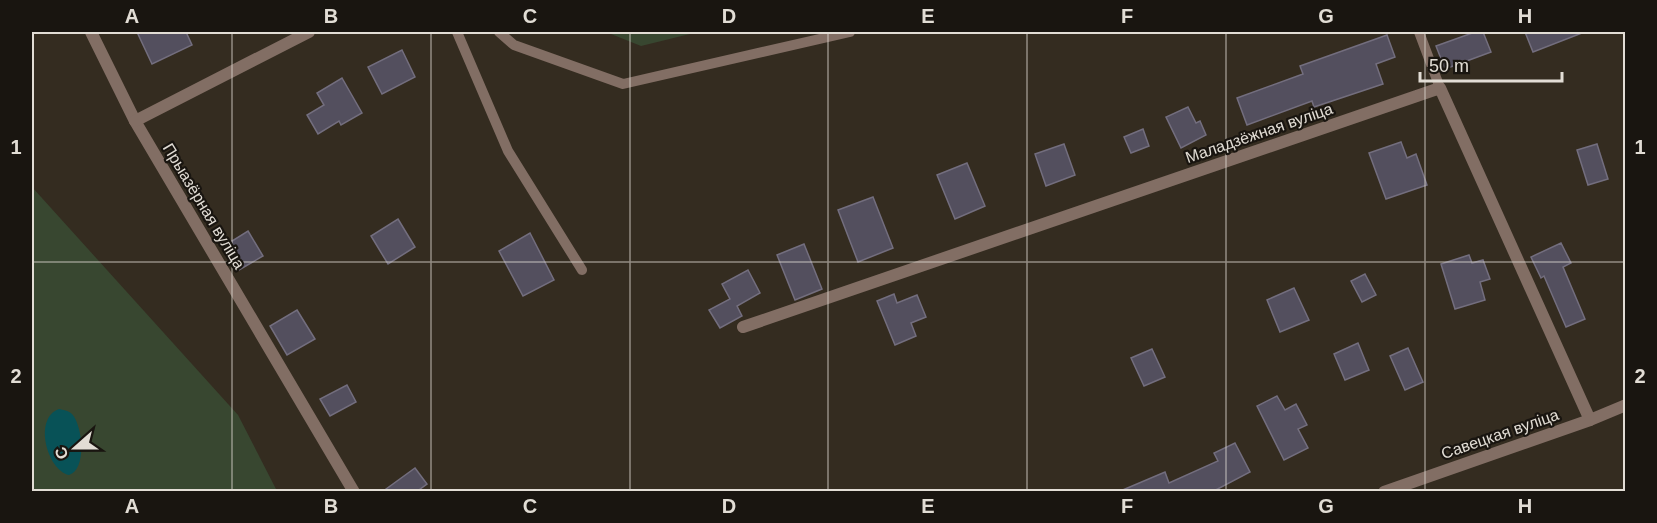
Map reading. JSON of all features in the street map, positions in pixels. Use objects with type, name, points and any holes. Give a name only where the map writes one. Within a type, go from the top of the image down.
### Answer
[{"type":"street","name":"Прыазёрная вуліца","points":[[91,32],[135,121],[354,492]]},
{"type":"street","points":[[135,121],[309,32]]},
{"type":"street","points":[[1440,88],[1590,420]]},
{"type":"street","name":"Маладзёжная вуліца","points":[[743,327],[1440,88]]},
{"type":"street","name":"Савецкая вуліца","points":[[1384,492],[1590,420],[1626,405]]},
{"type":"lane","points":[[457,32],[508,151],[582,270]]},
{"type":"lane","points":[[499,32],[514,45],[623,84],[850,32]]},
{"type":"lane","points":[[1419,32],[1440,88]]},
{"type":"green space","points":[[606,32],[698,32],[641,46]]},
{"type":"green space","points":[[32,187],[238,415],[277,491],[32,491]]},
{"type":"water","points":[[59,409],[72,414],[81,437],[79,465],[69,475],[54,464],[46,444],[46,422],[51,414]]},
{"type":"building","points":[[137,32],[186,32],[192,45],[152,64]]},
{"type":"building","points":[[1475,32],[1483,32],[1491,52],[1445,69],[1436,46]]},
{"type":"building","points":[[1525,32],[1582,32],[1582,33],[1533,52]]},
{"type":"building","points":[[1387,35],[1395,57],[1376,64],[1383,84],[1314,107],[1312,101],[1247,125],[1237,98],[1303,74],[1300,66]]},
{"type":"building","points":[[402,50],[415,77],[382,94],[368,67]]},
{"type":"building","points":[[342,78],[362,113],[341,125],[339,121],[318,134],[307,115],[324,105],[317,93]]},
{"type":"building","points":[[1188,107],[1196,123],[1200,121],[1206,135],[1181,148],[1166,117]]},
{"type":"building","points":[[1143,129],[1149,146],[1131,153],[1124,137]]},
{"type":"building","points":[[1401,142],[1407,158],[1416,154],[1427,185],[1386,199],[1369,153]]},
{"type":"building","points":[[1064,144],[1075,175],[1046,186],[1035,154]]},
{"type":"building","points":[[1597,144],[1608,179],[1588,185],[1577,150]]},
{"type":"building","points":[[967,163],[985,206],[955,219],[937,175]]},
{"type":"building","points":[[873,197],[893,248],[858,262],[838,210]]},
{"type":"building","points":[[398,219],[415,247],[388,264],[371,236]]},
{"type":"building","points":[[248,231],[263,256],[239,270],[224,246]]},
{"type":"building","points":[[530,233],[554,280],[523,296],[499,251]]},
{"type":"building","points":[[1561,243],[1571,263],[1563,267],[1585,319],[1566,327],[1544,276],[1541,278],[1531,257]]},
{"type":"building","points":[[804,244],[822,289],[795,300],[777,255]]},
{"type":"building","points":[[1469,255],[1472,263],[1483,260],[1490,279],[1480,282],[1485,300],[1455,309],[1441,264]]},
{"type":"building","points":[[748,270],[760,293],[737,306],[742,316],[720,328],[709,310],[730,299],[722,284]]},
{"type":"building","points":[[1365,274],[1376,295],[1362,302],[1351,281]]},
{"type":"building","points":[[1294,288],[1309,320],[1280,332],[1267,300]]},
{"type":"building","points":[[894,294],[897,303],[917,295],[926,317],[911,323],[916,336],[895,345],[877,301]]},
{"type":"building","points":[[297,310],[315,339],[287,355],[270,326]]},
{"type":"building","points":[[1358,343],[1369,370],[1345,380],[1334,354]]},
{"type":"building","points":[[1408,348],[1423,382],[1405,390],[1390,356]]},
{"type":"building","points":[[1152,349],[1165,377],[1144,386],[1131,358]]},
{"type":"building","points":[[347,385],[356,402],[330,416],[320,399]]},
{"type":"building","points":[[1277,396],[1285,410],[1296,404],[1307,425],[1298,429],[1308,448],[1284,460],[1257,406]]},
{"type":"building","points":[[1235,443],[1250,472],[1212,492],[1118,492],[1165,472],[1169,483],[1218,461],[1214,453]]},
{"type":"building","points":[[415,468],[427,484],[416,492],[382,492]]}]
